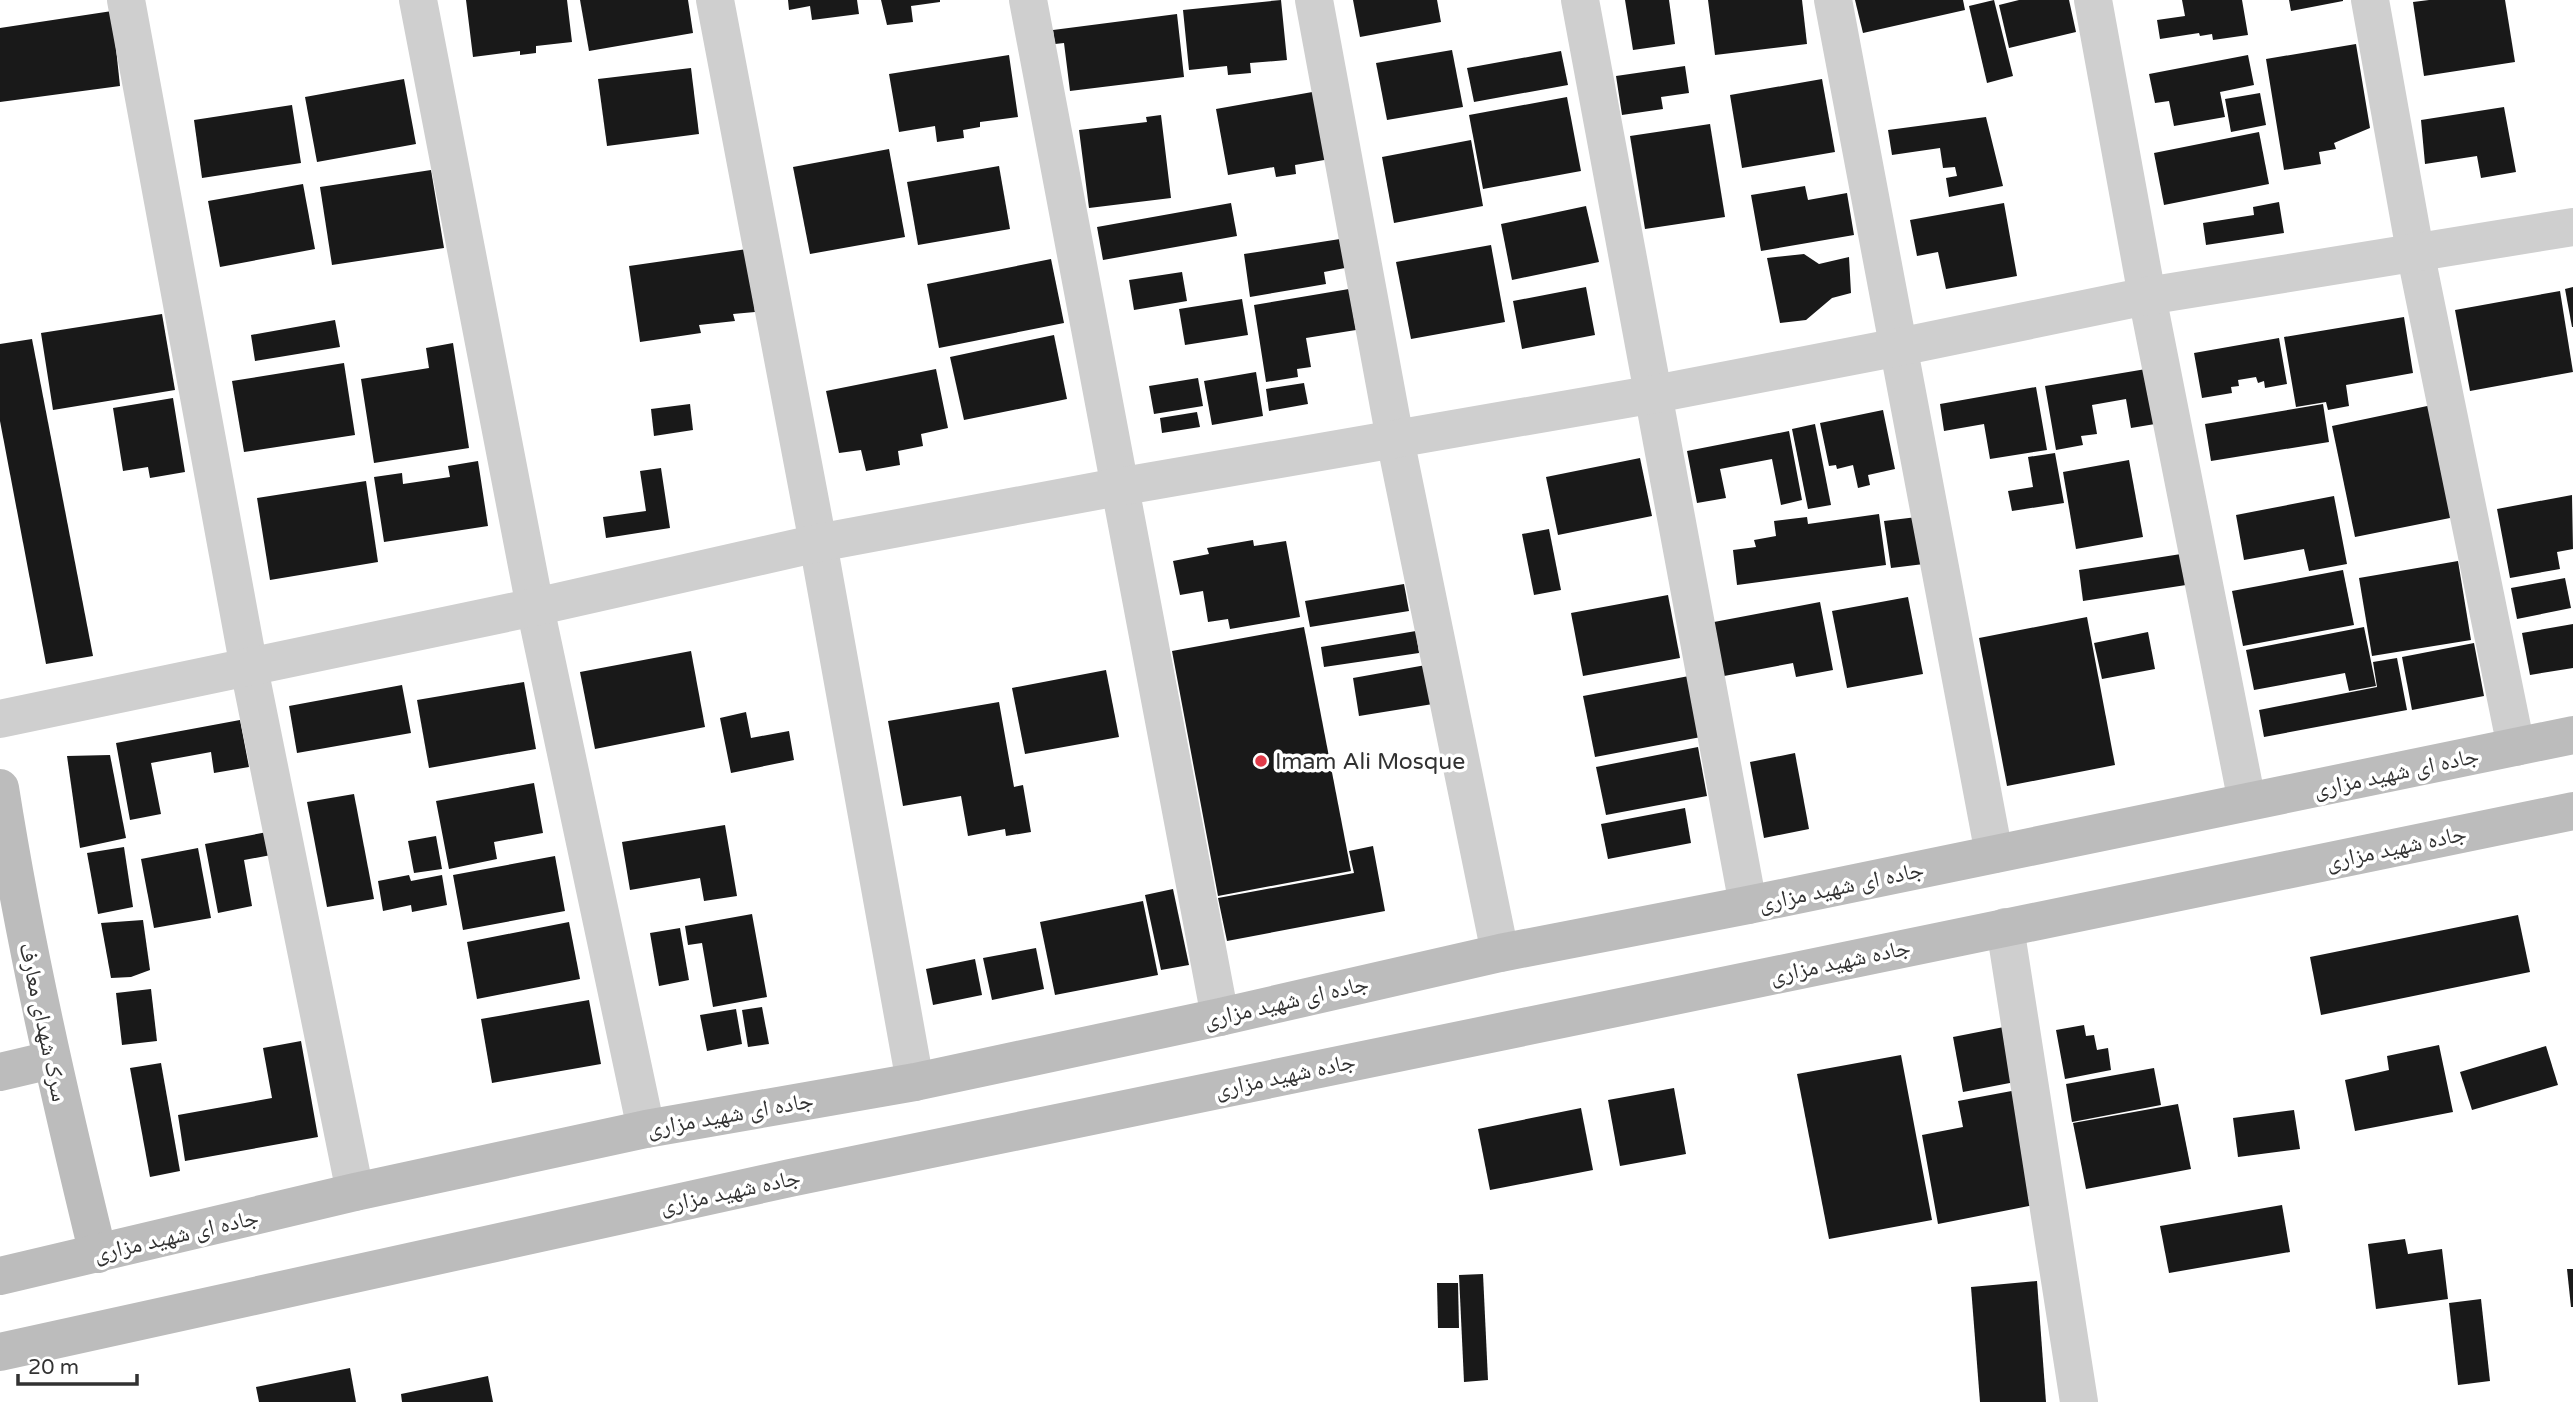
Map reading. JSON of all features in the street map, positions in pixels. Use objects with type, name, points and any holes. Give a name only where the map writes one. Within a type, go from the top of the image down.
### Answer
[{"type":"main road","name":"جاده ای شهید مزاری","points":[[1,1270],[97,1254],[355,1192],[646,1129],[915,1082],[1220,1017],[1500,953],[1748,905],[2573,735]]},
{"type":"main road","name":"سرک شهدای معارف","points":[[0,788],[19,906],[51,1060],[97,1254]]},
{"type":"main road","name":"جاده شهید مزاری","points":[[0,1352],[790,1178],[2573,811]]},
{"type":"main road","points":[[0,1072],[51,1060]]},
{"type":"street","points":[[126,0],[248,668],[355,1192]]},
{"type":"street","points":[[418,0],[535,607],[646,1129]]},
{"type":"street","points":[[715,0],[818,543],[915,1082]]},
{"type":"street","points":[[1028,0],[1220,1017]]},
{"type":"street","points":[[1314,0],[1395,439],[1500,953]]},
{"type":"street","points":[[1580,0],[1748,905]]},
{"type":"street","points":[[1833,0],[1994,854]]},
{"type":"street","points":[[2093,0],[2147,296],[2247,802]]},
{"type":"street","points":[[2370,0],[2415,251],[2516,747]]},
{"type":"street","points":[[0,719],[535,607],[818,543],[1118,487],[1655,394],[2147,296],[2573,227]]},
{"type":"street","points":[[2006,927],[2079,1402]]},
{"type":"building","points":[[466,0],[567,0],[572,42],[536,46],[536,53],[520,55],[520,51],[473,57]]},
{"type":"building","points":[[580,0],[688,0],[693,33],[589,51]]},
{"type":"building","points":[[788,0],[857,0],[859,14],[812,20],[810,6],[789,10]]},
{"type":"building","points":[[881,0],[940,2],[911,6],[913,22],[887,25]]},
{"type":"building","points":[[1281,0],[1287,60],[1250,63],[1251,73],[1228,75],[1227,66],[1189,70],[1183,10]]},
{"type":"building","points":[[1353,0],[1437,0],[1441,22],[1360,37]]},
{"type":"building","points":[[1625,0],[1669,0],[1675,44],[1633,50]]},
{"type":"building","points":[[1708,0],[1802,0],[1807,44],[1715,55]]},
{"type":"building","points":[[1855,0],[1963,0],[1965,10],[1863,33]]},
{"type":"building","points":[[1994,0],[2013,76],[1987,83],[1969,6]]},
{"type":"building","points":[[2019,0],[2069,0],[2076,32],[2009,48],[1999,5]]},
{"type":"building","points":[[2182,0],[2242,0],[2248,35],[2213,40],[2212,34],[2200,36],[2199,33],[2160,39],[2157,20],[2185,16]]},
{"type":"building","points":[[2289,0],[2343,0],[2343,1],[2291,11]]},
{"type":"building","points":[[2505,0],[2515,62],[2424,76],[2413,2]]},
{"type":"building","points":[[112,11],[120,86],[0,102],[0,28]]},
{"type":"building","points":[[1177,14],[1184,77],[1070,91],[1064,43],[1055,44],[1053,30]]},
{"type":"building","points":[[2356,44],[2370,128],[2334,143],[2336,149],[2319,152],[2321,164],[2284,170],[2266,59]]},
{"type":"building","points":[[1452,50],[1463,107],[1387,120],[1376,63]]},
{"type":"building","points":[[1561,51],[1568,85],[1474,102],[1467,68]]},
{"type":"building","points":[[1009,55],[1018,117],[980,122],[980,127],[963,130],[964,138],[937,142],[935,126],[899,132],[889,74]]},
{"type":"building","points":[[2248,55],[2254,85],[2220,92],[2225,117],[2174,126],[2169,101],[2155,103],[2149,74]]},
{"type":"building","points":[[1685,66],[1689,93],[1661,97],[1663,109],[1622,115],[1616,76]]},
{"type":"building","points":[[691,68],[699,134],[607,146],[598,79]]},
{"type":"building","points":[[404,79],[416,144],[317,162],[305,97]]},
{"type":"building","points":[[1822,79],[1835,152],[1742,168],[1730,95]]},
{"type":"building","points":[[1318,91],[1330,159],[1295,165],[1296,174],[1276,177],[1274,167],[1228,175],[1216,109]]},
{"type":"building","points":[[2260,93],[2266,125],[2231,132],[2225,99]]},
{"type":"building","points":[[1567,97],[1581,171],[1483,189],[1469,115]]},
{"type":"building","points":[[292,105],[301,163],[202,178],[194,120]]},
{"type":"building","points":[[2504,107],[2516,172],[2481,178],[2477,156],[2425,164],[2421,120]]},
{"type":"building","points":[[1161,115],[1171,198],[1089,208],[1079,130],[1147,122],[1146,117]]},
{"type":"building","points":[[1986,117],[2003,186],[1949,197],[1946,178],[1957,176],[1955,167],[1943,168],[1940,148],[1892,155],[1888,130]]},
{"type":"building","points":[[1710,124],[1725,217],[1645,229],[1630,136]]},
{"type":"building","points":[[2259,132],[2269,184],[2164,205],[2154,153]]},
{"type":"building","points":[[1471,140],[1483,206],[1394,223],[1382,157]]},
{"type":"building","points":[[889,149],[905,237],[810,254],[793,167]]},
{"type":"building","points":[[999,166],[1010,229],[918,245],[907,182]]},
{"type":"building","points":[[431,170],[444,248],[332,265],[320,187]]},
{"type":"building","points":[[303,184],[315,249],[220,267],[208,201]]},
{"type":"building","points":[[1805,186],[1808,200],[1847,193],[1854,235],[1761,251],[1751,195]]},
{"type":"building","points":[[2279,202],[2284,233],[2206,245],[2203,223],[2254,215],[2253,207]]},
{"type":"building","points":[[1231,203],[1237,236],[1103,260],[1097,227]]},
{"type":"building","points":[[2004,203],[2017,276],[1946,289],[1938,252],[1917,256],[1910,220]]},
{"type":"building","points":[[1586,206],[1599,262],[1512,280],[1501,224]]},
{"type":"building","points":[[1340,239],[1345,268],[1324,272],[1326,284],[1250,297],[1244,254]]},
{"type":"building","points":[[1491,245],[1505,322],[1411,339],[1396,262]]},
{"type":"building","points":[[747,249],[755,312],[733,314],[735,321],[699,325],[701,333],[640,342],[629,266]]},
{"type":"building","points":[[1804,254],[1819,264],[1849,257],[1851,293],[1832,298],[1806,320],[1780,323],[1767,258]]},
{"type":"building","points":[[1051,259],[1064,323],[939,348],[927,284]]},
{"type":"building","points":[[1182,272],[1187,301],[1134,310],[1129,280]]},
{"type":"building","points":[[1586,287],[1595,335],[1522,349],[1513,301]]},
{"type":"building","points":[[2573,287],[2573,327],[2572,327],[2565,289]]},
{"type":"building","points":[[1349,289],[1356,330],[1306,338],[1311,367],[1297,369],[1298,377],[1266,382],[1254,305]]},
{"type":"building","points":[[2560,291],[2573,372],[2470,391],[2455,310]]},
{"type":"building","points":[[1242,299],[1248,335],[1185,345],[1179,309]]},
{"type":"building","points":[[162,314],[175,390],[53,410],[41,333]]},
{"type":"building","points":[[2404,317],[2413,373],[2346,385],[2349,406],[2328,410],[2326,402],[2296,407],[2284,337]]},
{"type":"building","points":[[335,320],[340,347],[255,361],[251,335]]},
{"type":"building","points":[[1054,335],[1067,399],[964,420],[950,357]]},
{"type":"building","points":[[2279,338],[2287,384],[2265,388],[2264,381],[2258,383],[2256,377],[2238,380],[2239,386],[2231,387],[2232,393],[2202,398],[2194,353]]},
{"type":"building","points":[[32,339],[93,656],[46,664],[0,421],[0,344]]},
{"type":"building","points":[[453,343],[469,448],[374,463],[361,379],[429,368],[426,348]]},
{"type":"building","points":[[344,363],[355,435],[244,452],[232,381]]},
{"type":"building","points":[[936,369],[948,428],[921,434],[923,446],[898,451],[900,465],[866,471],[861,450],[839,453],[826,391]]},
{"type":"building","points":[[2146,369],[2155,424],[2131,428],[2126,399],[2092,405],[2097,434],[2081,436],[2083,445],[2056,450],[2045,386]]},
{"type":"building","points":[[1256,372],[1263,416],[1212,425],[1204,381]]},
{"type":"building","points":[[1198,378],[1203,406],[1154,414],[1149,386]]},
{"type":"building","points":[[1304,383],[1308,404],[1269,411],[1266,389]]},
{"type":"building","points":[[2036,387],[2047,450],[1990,459],[1984,424],[1944,431],[1940,404]]},
{"type":"building","points":[[173,398],[185,472],[150,478],[148,467],[123,471],[113,408]]},
{"type":"building","points":[[690,404],[693,430],[654,436],[651,409]]},
{"type":"building","points":[[2323,404],[2329,442],[2211,461],[2205,424]]},
{"type":"building","points":[[2432,405],[2455,517],[2355,537],[2332,426]]},
{"type":"building","points":[[1883,410],[1895,469],[1868,475],[1870,485],[1858,488],[1853,465],[1837,469],[1836,465],[1829,466],[1820,423]]},
{"type":"building","points":[[1197,412],[1200,427],[1162,433],[1160,418]]},
{"type":"building","points":[[1815,424],[1831,505],[1808,509],[1792,429]]},
{"type":"building","points":[[1789,431],[1802,500],[1781,505],[1772,459],[1720,469],[1726,498],[1697,503],[1687,451]]},
{"type":"building","points":[[2055,453],[2064,503],[2012,511],[2008,491],[2033,487],[2028,457]]},
{"type":"building","points":[[1640,458],[1652,516],[1558,535],[1546,477]]},
{"type":"building","points":[[2129,460],[2143,537],[2076,549],[2063,472]]},
{"type":"building","points":[[478,461],[488,526],[384,542],[374,477],[402,473],[403,484],[450,477],[448,466]]},
{"type":"building","points":[[661,468],[670,528],[606,538],[603,517],[646,511],[640,471]]},
{"type":"building","points":[[366,481],[378,562],[270,580],[257,498]]},
{"type":"building","points":[[2572,495],[2573,549],[2557,552],[2560,569],[2510,578],[2497,509]]},
{"type":"building","points":[[2334,496],[2347,564],[2309,571],[2304,549],[2244,560],[2236,515]]},
{"type":"building","points":[[1879,514],[1886,565],[1737,585],[1733,550],[1756,547],[1754,540],[1776,536],[1774,521],[1807,517],[1808,524]]},
{"type":"building","points":[[1917,517],[1924,564],[1891,568],[1884,521]]},
{"type":"building","points":[[1549,529],[1561,590],[1534,595],[1522,534]]},
{"type":"building","points":[[1253,540],[1254,546],[1286,541],[1300,617],[1230,629],[1228,619],[1208,622],[1203,591],[1180,595],[1173,561],[1209,554],[1207,548]]},
{"type":"building","points":[[2181,554],[2186,585],[2083,601],[2079,570]]},
{"type":"building","points":[[2458,561],[2471,640],[2372,656],[2359,578]]},
{"type":"building","points":[[2343,570],[2354,625],[2243,646],[2232,591]]},
{"type":"building","points":[[2565,578],[2571,608],[2517,619],[2511,588]]},
{"type":"building","points":[[1404,584],[1409,611],[1310,627],[1305,601]]},
{"type":"building","points":[[1668,595],[1680,658],[1583,676],[1571,613]]},
{"type":"building","points":[[1908,597],[1923,674],[1847,688],[1832,611]]},
{"type":"building","points":[[1820,602],[1833,670],[1796,677],[1793,663],[1724,676],[1714,622]]},
{"type":"building","points":[[2087,617],[2115,765],[2007,786],[1979,638]]},
{"type":"building","points":[[2573,624],[2573,668],[2530,675],[2522,633]]},
{"type":"building","name":"Imam Ali Mosque","points":[[1304,627],[1351,871],[1218,896],[1172,651]]},
{"type":"building","points":[[2364,627],[2376,686],[2349,691],[2345,673],[2254,690],[2246,650]]},
{"type":"building","points":[[1416,631],[1419,653],[1324,667],[1321,647]]},
{"type":"building","points":[[2148,632],[2155,669],[2102,679],[2094,643]]},
{"type":"building","points":[[2474,643],[2484,696],[2412,710],[2402,657]]},
{"type":"building","points":[[691,651],[705,727],[595,749],[580,672]]},
{"type":"building","points":[[2397,658],[2407,710],[2264,737],[2259,710],[2377,687],[2373,662]]},
{"type":"building","points":[[1426,665],[1433,704],[1359,716],[1353,678]]},
{"type":"building","points":[[1106,670],[1119,737],[1025,754],[1012,688]]},
{"type":"building","points":[[1689,676],[1701,737],[1595,757],[1583,696]]},
{"type":"building","points":[[524,682],[536,749],[429,768],[417,700]]},
{"type":"building","points":[[402,685],[411,733],[297,753],[289,706]]},
{"type":"building","points":[[999,702],[1014,787],[1023,785],[1031,832],[1006,836],[1005,829],[968,836],[961,796],[903,806],[888,721]]},
{"type":"building","points":[[746,712],[751,738],[789,731],[794,760],[731,773],[720,718]]},
{"type":"building","points":[[240,720],[249,767],[214,773],[211,752],[151,763],[161,814],[130,820],[116,743]]},
{"type":"building","points":[[1698,747],[1707,796],[1606,815],[1596,767]]},
{"type":"building","points":[[1795,753],[1809,829],[1764,838],[1750,762]]},
{"type":"building","points":[[110,755],[126,838],[80,848],[67,756]]},
{"type":"building","points":[[534,783],[543,833],[494,842],[497,859],[449,869],[436,801]]},
{"type":"building","points":[[354,794],[374,899],[327,907],[307,802]]},
{"type":"building","points":[[1685,808],[1691,843],[1608,859],[1601,824]]},
{"type":"building","points":[[725,825],[737,896],[704,901],[700,878],[630,890],[622,842]]},
{"type":"building","points":[[267,832],[271,855],[244,860],[252,906],[218,913],[205,844]]},
{"type":"building","points":[[436,836],[442,869],[414,873],[408,841]]},
{"type":"building","points":[[1373,846],[1385,911],[1227,941],[1218,898],[1354,873],[1349,851]]},
{"type":"building","points":[[124,847],[133,907],[98,914],[87,853]]},
{"type":"building","points":[[198,848],[211,918],[154,928],[141,859]]},
{"type":"building","points":[[555,856],[565,911],[463,930],[453,875]]},
{"type":"building","points":[[409,875],[411,881],[442,875],[447,905],[412,912],[411,905],[383,911],[378,881]]},
{"type":"building","points":[[1173,889],[1189,965],[1161,970],[1145,895]]},
{"type":"building","points":[[1143,901],[1158,975],[1055,995],[1040,922]]},
{"type":"building","points":[[752,914],[767,997],[713,1007],[702,943],[688,945],[685,926]]},
{"type":"building","points":[[2518,915],[2530,972],[2321,1015],[2310,957]]},
{"type":"building","points":[[143,920],[150,970],[131,977],[111,978],[101,923]]},
{"type":"building","points":[[569,922],[580,979],[477,999],[467,942]]},
{"type":"building","points":[[680,928],[689,980],[659,986],[650,933]]},
{"type":"building","points":[[1036,948],[1044,989],[992,1000],[983,958]]},
{"type":"building","points":[[975,959],[982,995],[933,1005],[926,969]]},
{"type":"building","points":[[151,989],[157,1041],[122,1045],[116,993]]},
{"type":"building","points":[[589,1000],[601,1064],[492,1083],[481,1019]]},
{"type":"building","points":[[762,1007],[769,1044],[748,1047],[742,1010]]},
{"type":"building","points":[[736,1009],[742,1044],[707,1051],[700,1015]]},
{"type":"building","points":[[2084,1025],[2086,1036],[2094,1035],[2097,1050],[2108,1048],[2111,1070],[2065,1079],[2056,1030]]},
{"type":"building","points":[[2004,1027],[2015,1082],[1963,1092],[1953,1037]]},
{"type":"building","points":[[301,1041],[318,1137],[185,1161],[178,1115],[272,1098],[263,1048]]},
{"type":"building","points":[[2439,1045],[2453,1112],[2355,1131],[2345,1080],[2389,1070],[2387,1056]]},
{"type":"building","points":[[2546,1046],[2558,1085],[2472,1110],[2460,1072]]},
{"type":"building","points":[[1901,1055],[1932,1220],[1829,1239],[1797,1074]]},
{"type":"building","points":[[161,1063],[180,1171],[150,1177],[130,1068]]},
{"type":"building","points":[[2154,1068],[2161,1105],[2072,1122],[2066,1084]]},
{"type":"building","points":[[1674,1088],[1686,1154],[1620,1166],[1608,1100]]},
{"type":"building","points":[[2017,1090],[2039,1204],[1938,1224],[1922,1135],[1963,1127],[1958,1101]]},
{"type":"building","points":[[2178,1104],[2191,1169],[2086,1189],[2073,1123]]},
{"type":"building","points":[[1581,1108],[1593,1170],[1490,1190],[1478,1129]]},
{"type":"building","points":[[2294,1110],[2300,1149],[2238,1157],[2233,1118]]},
{"type":"building","points":[[2282,1205],[2290,1252],[2169,1273],[2160,1226]]},
{"type":"building","points":[[2405,1239],[2408,1254],[2442,1249],[2448,1299],[2376,1309],[2368,1244]]},
{"type":"building","points":[[2567,1269],[2573,1269],[2573,1307],[2571,1307]]},
{"type":"building","points":[[1483,1274],[1488,1380],[1464,1382],[1459,1275]]},
{"type":"building","points":[[2037,1281],[2046,1402],[1980,1402],[1971,1287]]},
{"type":"building","points":[[1437,1283],[1458,1283],[1459,1328],[1438,1328]]},
{"type":"building","points":[[2481,1299],[2490,1381],[2458,1385],[2449,1303]]},
{"type":"building","points":[[350,1368],[356,1402],[259,1402],[256,1387]]},
{"type":"building","points":[[488,1376],[493,1402],[402,1402],[401,1394]]},
{"type":"place","name":"Imam Ali Mosque","points":[[1261,761]]}]
